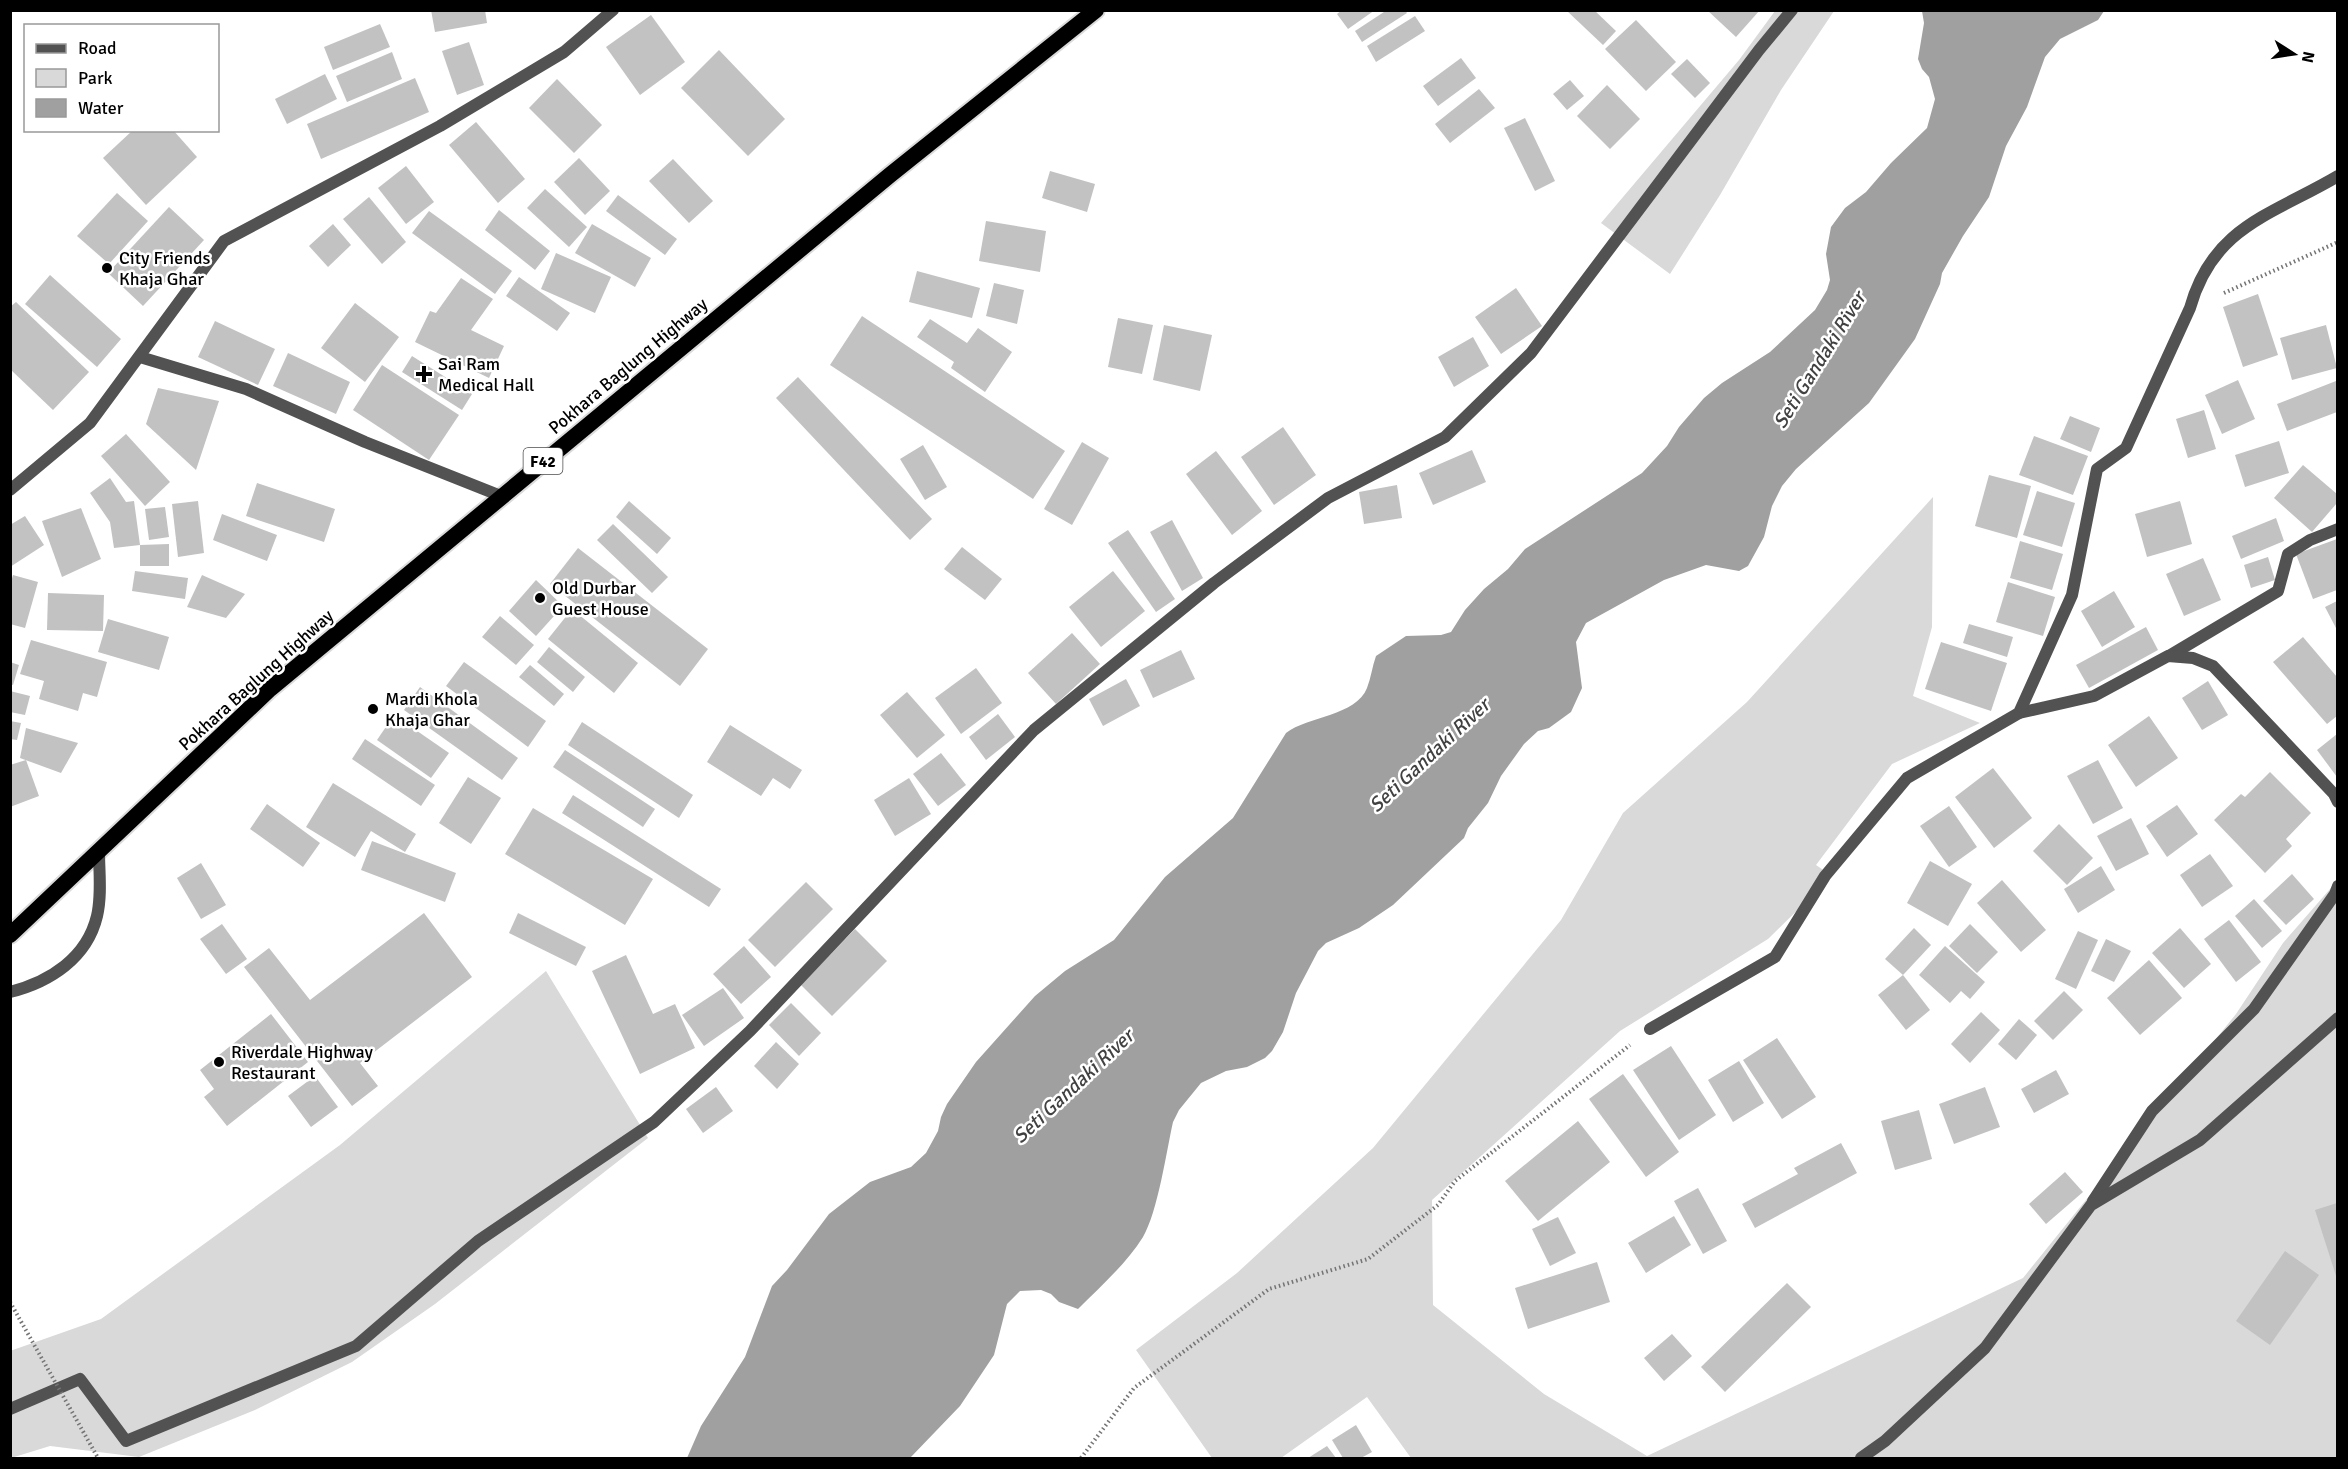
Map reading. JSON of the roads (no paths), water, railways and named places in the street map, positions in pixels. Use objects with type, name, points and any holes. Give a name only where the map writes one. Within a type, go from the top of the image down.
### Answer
[{"type":"highway","name":"Pokhara Baglung Highway","points":[[10,935],[270,689],[890,175],[1096,10]]},
{"type":"street","points":[[10,490],[90,423],[224,241],[450,120],[564,52],[613,10]]},
{"type":"street","points":[[10,1409],[80,1379],[126,1441],[356,1346],[478,1241],[654,1122],[750,1031],[1034,730],[1215,583],[1328,498],[1445,437],[1531,353],[1752,59],[1792,10]]},
{"type":"street","points":[[2019,713],[2072,595],[2097,469],[2126,448],[2204,272],[2237,233],[2264,214],[2337,176]]},
{"type":"street","points":[[140,357],[246,389],[365,442],[501,496]]},
{"type":"street","points":[[1650,1029],[1775,957],[1825,876],[1907,778],[2019,713],[2094,696],[2168,656],[2278,591],[2288,554],[2310,540],[2337,529]]},
{"type":"street","points":[[2168,656],[2193,658],[2213,666],[2334,794],[2337,802]]},
{"type":"street","points":[[10,992],[33,986],[61,970],[84,947],[97,917],[100,889],[99,851]]},
{"type":"street","points":[[1861,1458],[1885,1441],[1985,1348],[2091,1205],[2152,1111],[2253,1009],[2335,894],[2337,886]]},
{"type":"street","points":[[2091,1205],[2200,1140],[2337,1018]]},
{"type":"water","name":"Seti Gandaki River","points":[[1922,11],[2104,11],[2098,20],[2060,39],[2045,57],[2027,107],[2006,146],[1989,197],[1942,273],[1940,284],[1915,339],[1869,403],[1796,469],[1782,486],[1772,506],[1764,537],[1748,566],[1739,571],[1706,565],[1664,580],[1586,623],[1576,642],[1582,688],[1571,712],[1549,728],[1538,731],[1524,744],[1501,776],[1488,803],[1468,828],[1464,838],[1393,905],[1359,928],[1326,943],[1318,951],[1296,993],[1283,1032],[1272,1051],[1265,1058],[1247,1067],[1226,1071],[1201,1083],[1179,1110],[1173,1122],[1153,1212],[1143,1237],[1129,1257],[1078,1309],[1059,1302],[1051,1294],[1041,1290],[1020,1291],[1007,1304],[994,1355],[960,1406],[910,1458],[687,1458],[701,1426],[745,1357],[772,1286],[787,1270],[829,1214],[870,1182],[911,1167],[926,1153],[938,1131],[947,1104],[976,1062],[1035,996],[1065,971],[1114,940],[1165,877],[1233,818],[1286,733],[1295,727],[1353,704],[1367,688],[1376,656],[1406,636],[1441,635],[1451,632],[1465,610],[1484,589],[1508,569],[1525,549],[1642,473],[1667,446],[1679,427],[1704,398],[1722,383],[1770,352],[1815,310],[1830,280],[1826,254],[1831,227],[1845,208],[1866,192],[1891,163],[1927,128],[1935,99],[1929,77],[1922,69],[1918,59],[1924,23]]},
{"type":"place","name":"City Friends Khaja Ghar","points":[[107,268]]},
{"type":"place","name":"Sai Ram Medical Hall","points":[[424,374]]},
{"type":"place","name":"Old Durbar Guest House","points":[[540,598]]},
{"type":"place","name":"Mardi Khola Khaja Ghar","points":[[373,709]]},
{"type":"place","name":"Riverdale Highway Restaurant","points":[[219,1062]]}]
